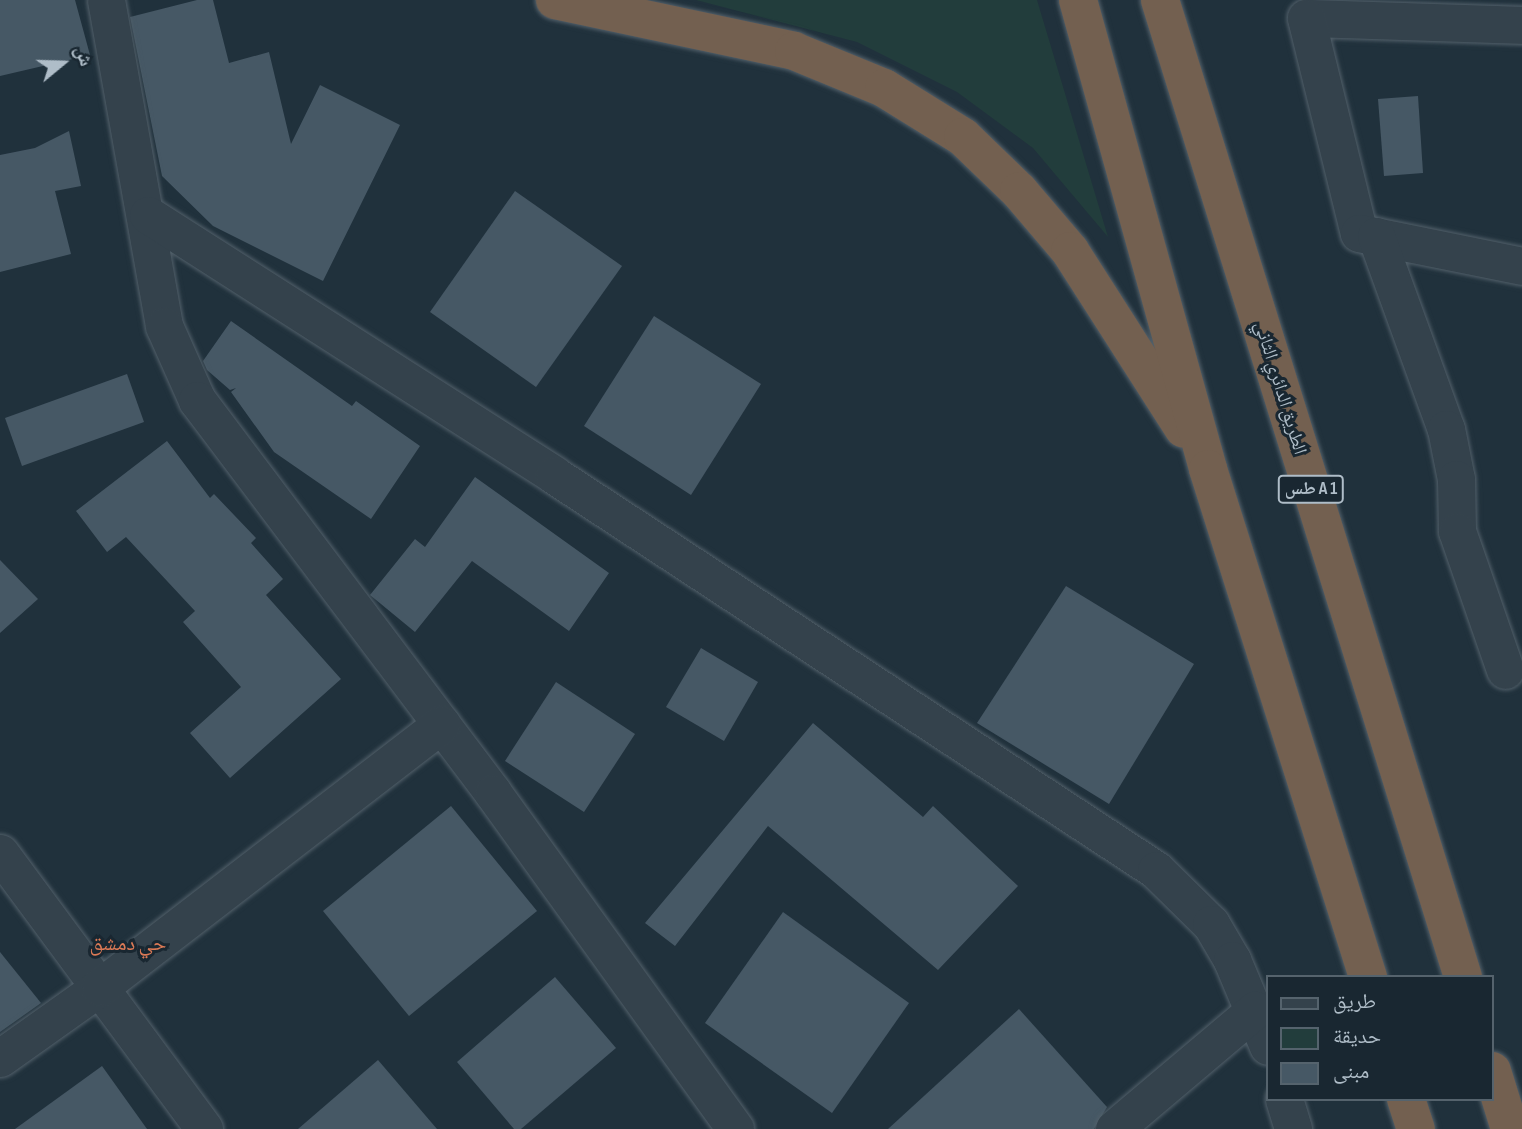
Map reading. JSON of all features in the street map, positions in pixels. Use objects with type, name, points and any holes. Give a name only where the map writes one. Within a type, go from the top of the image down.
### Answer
[{"type":"highway","points":[[555,0],[794,51],[884,88],[963,137],[1019,191],[1070,251],[1208,469]]},
{"type":"highway","points":[[1078,0],[1208,469],[1367,975]]},
{"type":"highway","name":"الطريق الدائري الثاني","points":[[1160,0],[1462,975]]},
{"type":"highway","points":[[1494,1077],[1510,1129]]},
{"type":"highway","points":[[1407,1101],[1416,1129]]},
{"type":"street","points":[[106,0],[148,215],[164,326],[198,400],[441,724],[735,1129]]},
{"type":"street","points":[[1522,24],[1306,18],[1359,233],[1522,266]]},
{"type":"street","points":[[148,215],[554,475],[1156,870],[1211,924],[1255,1010],[1266,1040]]},
{"type":"street","points":[[1376,236],[1446,429],[1456,479],[1457,531],[1505,670]]},
{"type":"street","points":[[0,1058],[100,986],[441,724]]},
{"type":"street","points":[[0,853],[204,1129]]},
{"type":"street","points":[[1114,1129],[1255,1010]]},
{"type":"street","points":[[1285,1101],[1293,1129]]},
{"type":"green space","points":[[696,0],[1037,0],[1108,237],[1033,148],[957,92],[857,42]]},
{"type":"building","points":[[0,0],[75,0],[90,55],[0,76]]},
{"type":"building","points":[[197,0],[213,0],[229,63],[269,52],[291,144],[320,85],[400,125],[323,281],[213,226],[162,176],[130,17]]},
{"type":"building","points":[[1418,96],[1423,173],[1384,176],[1378,99]]},
{"type":"building","points":[[69,131],[81,186],[55,191],[71,254],[0,272],[0,155],[35,148]]},
{"type":"building","points":[[515,191],[622,266],[536,387],[430,312]]},
{"type":"building","points":[[654,316],[761,384],[691,495],[584,426]]},
{"type":"building","points":[[231,321],[352,406],[356,401],[420,446],[371,519],[274,452],[231,392],[236,388],[230,390],[207,370],[203,361]]},
{"type":"building","points":[[127,374],[144,422],[22,466],[5,418]]},
{"type":"building","points":[[167,441],[210,498],[214,494],[256,538],[251,543],[283,579],[266,595],[341,679],[230,778],[190,733],[241,687],[183,622],[195,611],[126,537],[107,552],[76,511]]},
{"type":"building","points":[[475,477],[609,573],[569,631],[472,561],[415,632],[370,595],[415,539],[425,547]]},
{"type":"building","points":[[0,560],[38,599],[0,633]]},
{"type":"building","points":[[1066,586],[1194,664],[1109,804],[977,723]]},
{"type":"building","points":[[701,648],[758,682],[724,741],[666,707]]},
{"type":"building","points":[[556,682],[635,734],[584,812],[505,761]]},
{"type":"building","points":[[813,723],[923,817],[933,806],[1018,886],[938,970],[768,826],[675,946],[645,923]]},
{"type":"building","points":[[451,806],[537,911],[409,1016],[323,911]]},
{"type":"building","points":[[783,912],[909,1003],[832,1113],[705,1023]]},
{"type":"building","points":[[0,952],[41,1003],[0,1032]]},
{"type":"building","points":[[555,977],[616,1048],[521,1129],[514,1129],[457,1062]]},
{"type":"building","points":[[1019,1009],[1107,1107],[1094,1129],[888,1129]]},
{"type":"building","points":[[378,1060],[437,1129],[298,1129]]},
{"type":"building","points":[[102,1066],[147,1129],[15,1129]]},
{"type":"district","name":"حي دمشق","points":[[128,944]]}]
